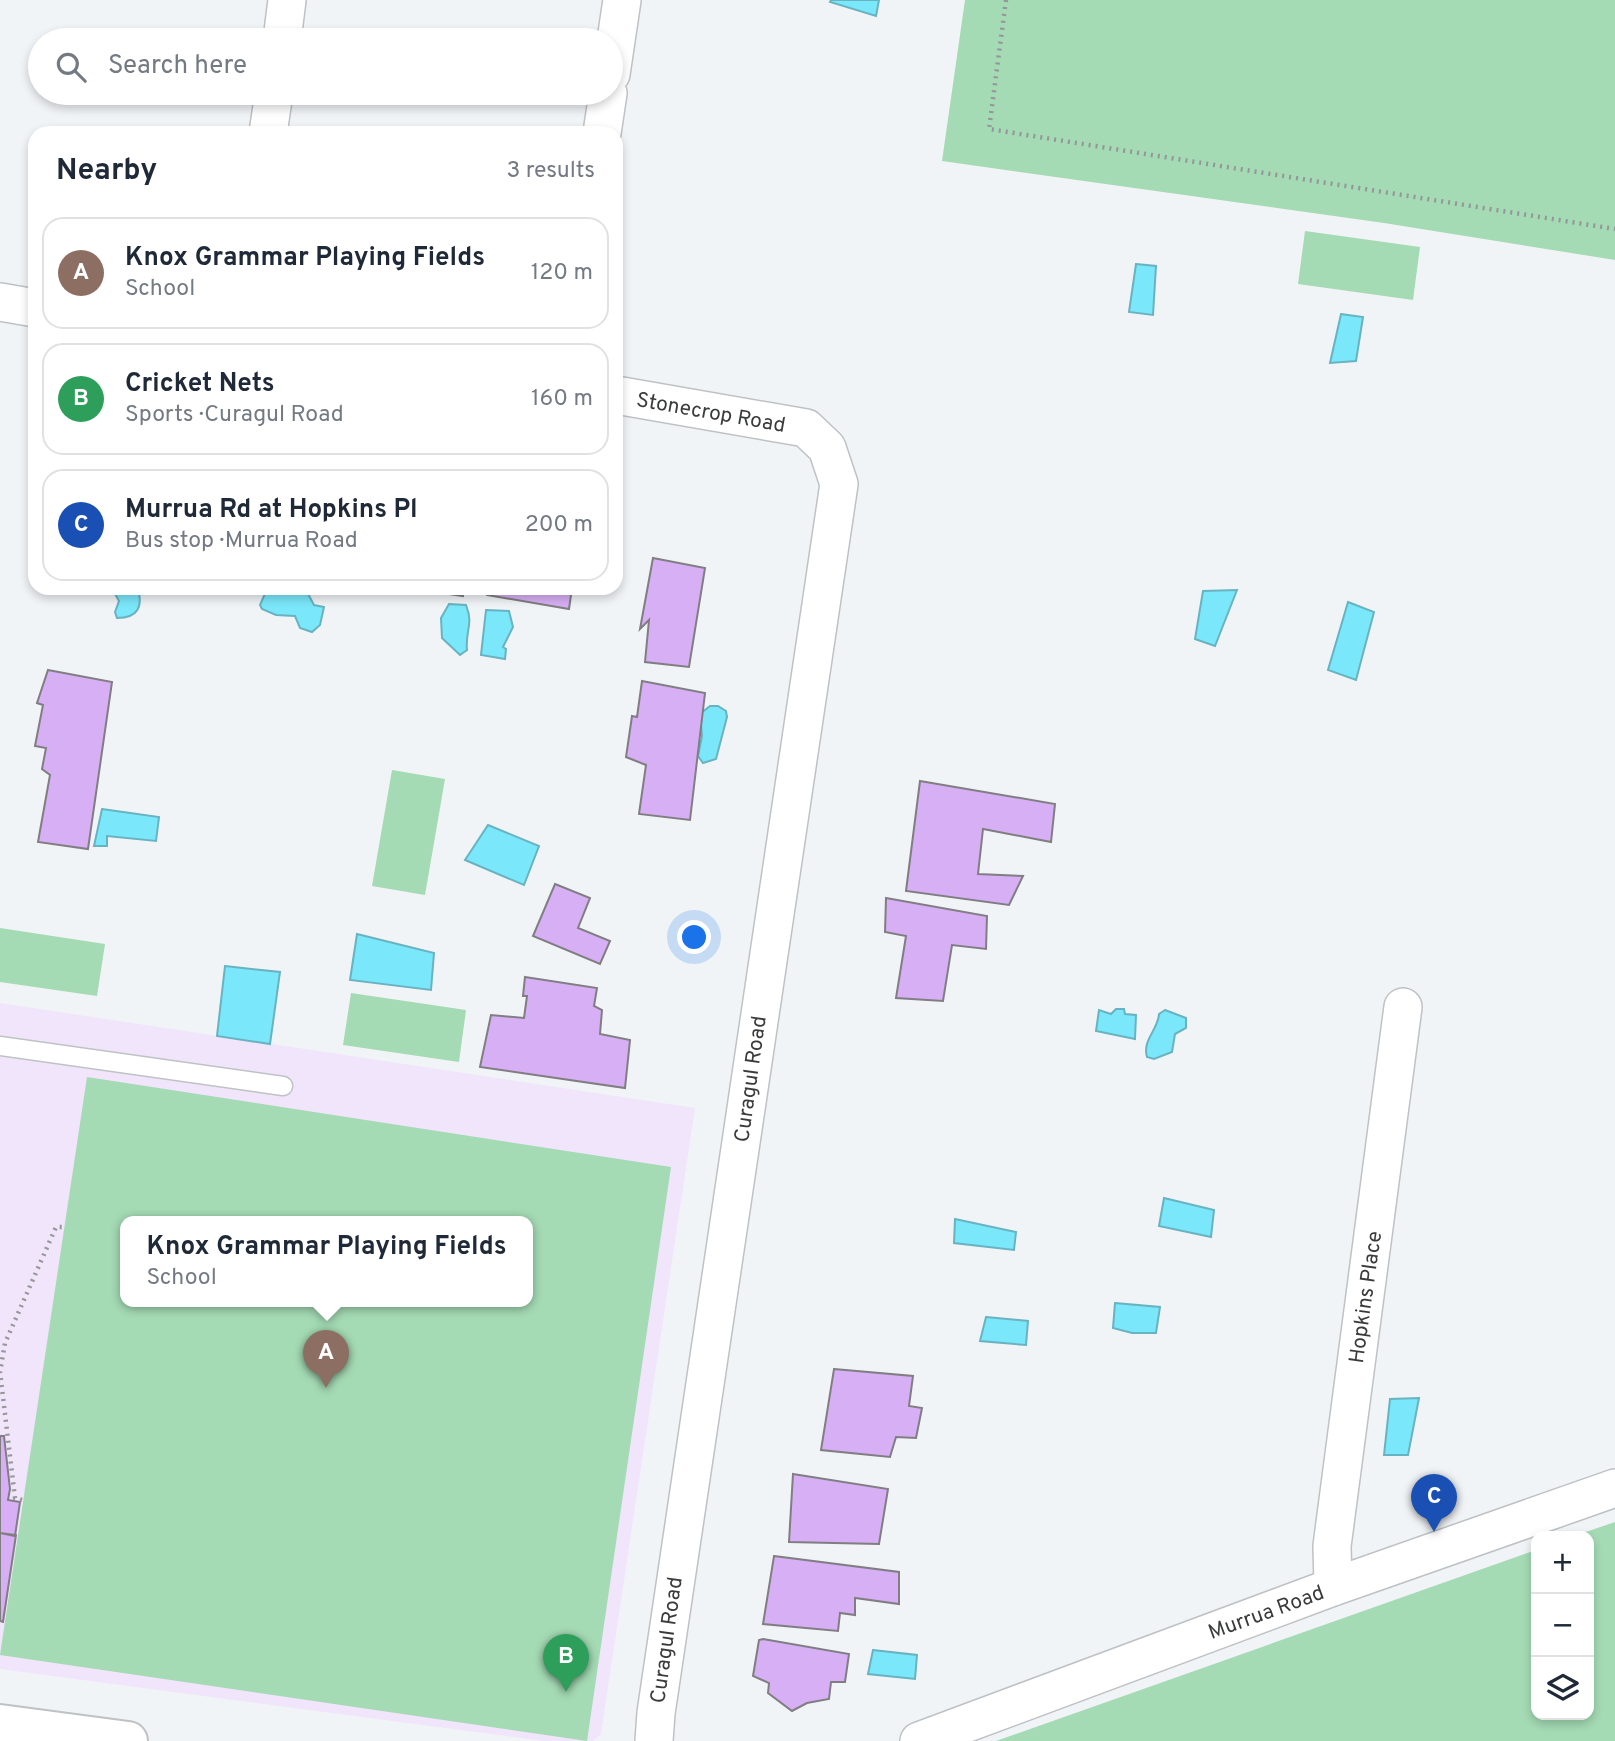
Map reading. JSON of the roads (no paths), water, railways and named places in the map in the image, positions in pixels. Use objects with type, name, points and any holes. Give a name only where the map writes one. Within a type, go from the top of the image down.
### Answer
[{"type":"main road","points":[[0,1724],[128,1741]]},
{"type":"street","points":[[284,28],[287,0]]},
{"type":"street","points":[[618,28],[622,0]]},
{"type":"street","points":[[269,126],[272,105]]},
{"type":"street","points":[[603,126],[606,105]]},
{"type":"street","points":[[0,302],[28,306]]},
{"type":"street","name":"Stonecrop Road","points":[[623,396],[806,428]]},
{"type":"street","name":"Curagul Road","points":[[654,1741],[839,484],[827,448],[806,428]]},
{"type":"street","name":"Hopkins Place","points":[[1333,1587],[1332,1546],[1403,1007]]},
{"type":"street","name":"Murrua Road","points":[[919,1741],[1333,1587],[1615,1488]]},
{"type":"lane","points":[[0,1046],[283,1087]]},
{"type":"water","points":[[879,0],[876,16],[830,2]]},
{"type":"water","points":[[1136,264],[1156,266],[1153,315],[1129,312]]},
{"type":"water","points":[[1341,314],[1363,317],[1356,361],[1330,363]]},
{"type":"water","points":[[1237,590],[1215,646],[1195,639],[1203,591]]},
{"type":"water","points":[[116,595],[139,595],[140,601],[134,614],[117,618],[115,612],[119,601]]},
{"type":"water","points":[[264,595],[309,595],[314,605],[324,607],[320,625],[312,632],[300,628],[295,616],[276,615],[262,609],[260,605]]},
{"type":"water","points":[[1348,602],[1374,612],[1356,680],[1328,670]]},
{"type":"water","points":[[449,604],[466,605],[468,612],[467,650],[460,655],[442,638],[441,618]]},
{"type":"water","points":[[486,610],[509,611],[513,627],[503,647],[506,649],[505,659],[481,655]]},
{"type":"water","points":[[710,706],[718,706],[726,711],[727,717],[716,759],[703,763],[698,756],[702,736],[700,714]]},
{"type":"water","points":[[102,809],[159,817],[156,841],[107,836],[107,846],[94,846]]},
{"type":"water","points":[[488,825],[539,846],[524,885],[465,860]]},
{"type":"water","points":[[357,934],[434,953],[431,990],[350,980]]},
{"type":"water","points":[[225,966],[280,972],[270,1044],[217,1036]]},
{"type":"water","points":[[1116,1009],[1124,1009],[1125,1014],[1136,1015],[1135,1039],[1096,1031],[1099,1010],[1111,1014]]},
{"type":"water","points":[[1165,1010],[1186,1018],[1186,1028],[1175,1034],[1172,1052],[1154,1059],[1147,1057],[1148,1040],[1159,1014]]},
{"type":"water","points":[[1164,1198],[1214,1210],[1211,1237],[1159,1226]]},
{"type":"water","points":[[955,1219],[1016,1232],[1014,1250],[954,1243]]},
{"type":"water","points":[[1115,1303],[1160,1307],[1156,1333],[1132,1333],[1113,1328]]},
{"type":"water","points":[[986,1317],[1028,1321],[1026,1345],[980,1341]]},
{"type":"water","points":[[1419,1398],[1408,1455],[1384,1455],[1390,1399]]},
{"type":"water","points":[[873,1650],[917,1655],[915,1679],[868,1674]]},
{"type":"place","name":"Knox Grammar Playing Fields","points":[[326,1388]]},
{"type":"place","name":"Murrua Rd at Hopkins Pl","points":[[1434,1532]]},
{"type":"place","name":"Cricket Nets","points":[[566,1692]]}]
